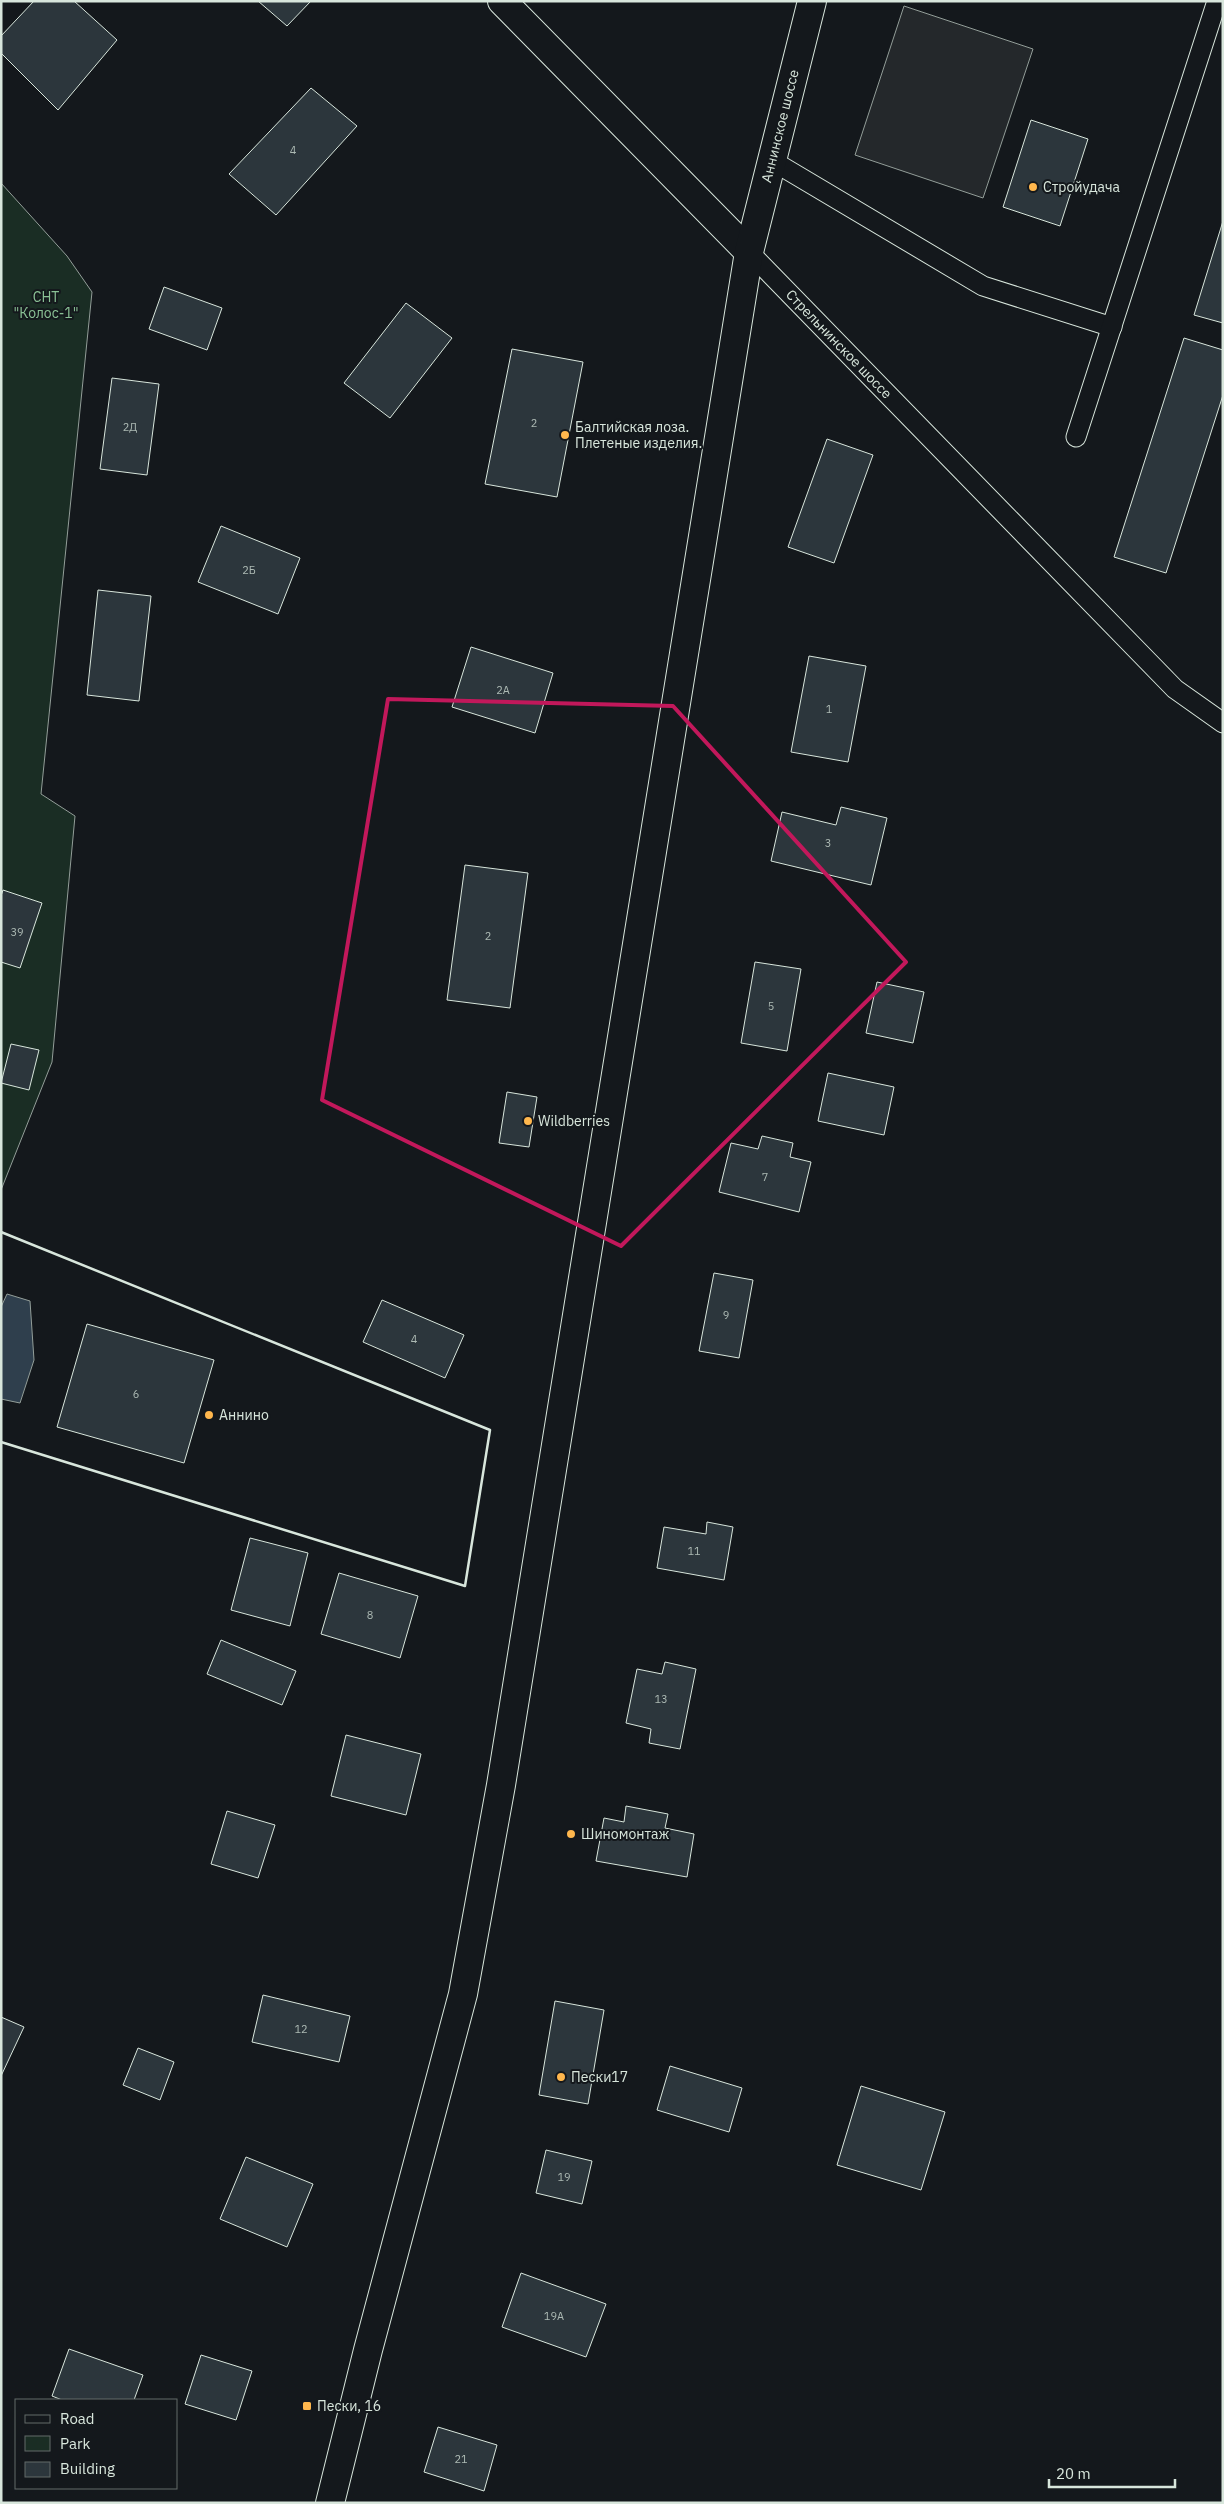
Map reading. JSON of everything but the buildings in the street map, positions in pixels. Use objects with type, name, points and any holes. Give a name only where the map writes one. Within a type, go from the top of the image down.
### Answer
[{"type":"main road","name":"Стрельнинское шоссе","points":[[502,1],[749,252]]},
{"type":"main road","name":"Аннинское шоссе","points":[[330,2503],[368,2350],[463,1994],[501,1785],[749,252],[812,1]]},
{"type":"lane","points":[[1076,437],[1217,1]]},
{"type":"lane","points":[[771,160],[983,286],[1112,327]]},
{"type":"lane","name":"Стрельнинское шоссе","points":[[749,252],[1175,689],[1223,723]]},
{"type":"highlighted area","points":[[388,699],[673,706],[906,962],[621,1246],[322,1100]]},
{"type":"green space","name":"СНТ \"Колос-1\"","points":[[1,183],[67,256],[92,292],[41,794],[75,816],[52,1062],[1,1190]]},
{"type":"shaded area","points":[[904,6],[1033,49],[983,198],[855,155]]},
{"type":"water","points":[[7,1294],[30,1301],[34,1360],[20,1403],[1,1399],[1,1307]]},
{"type":"wall","points":[[1,1232],[490,1430],[465,1586],[1,1442]]},
{"type":"place","name":"Стройудача","points":[[1033,187]]},
{"type":"place","name":"Балтийская лоза. Плетеные изделия.","points":[[565,435]]},
{"type":"place","name":"Wildberries","points":[[528,1121]]},
{"type":"place","name":"Аннино","points":[[209,1415]]},
{"type":"place","name":"Шиномонтаж","points":[[571,1834]]},
{"type":"place","name":"Пески17","points":[[561,2077]]},
{"type":"place","name":"Пески, 16","points":[[307,2406]]}]
